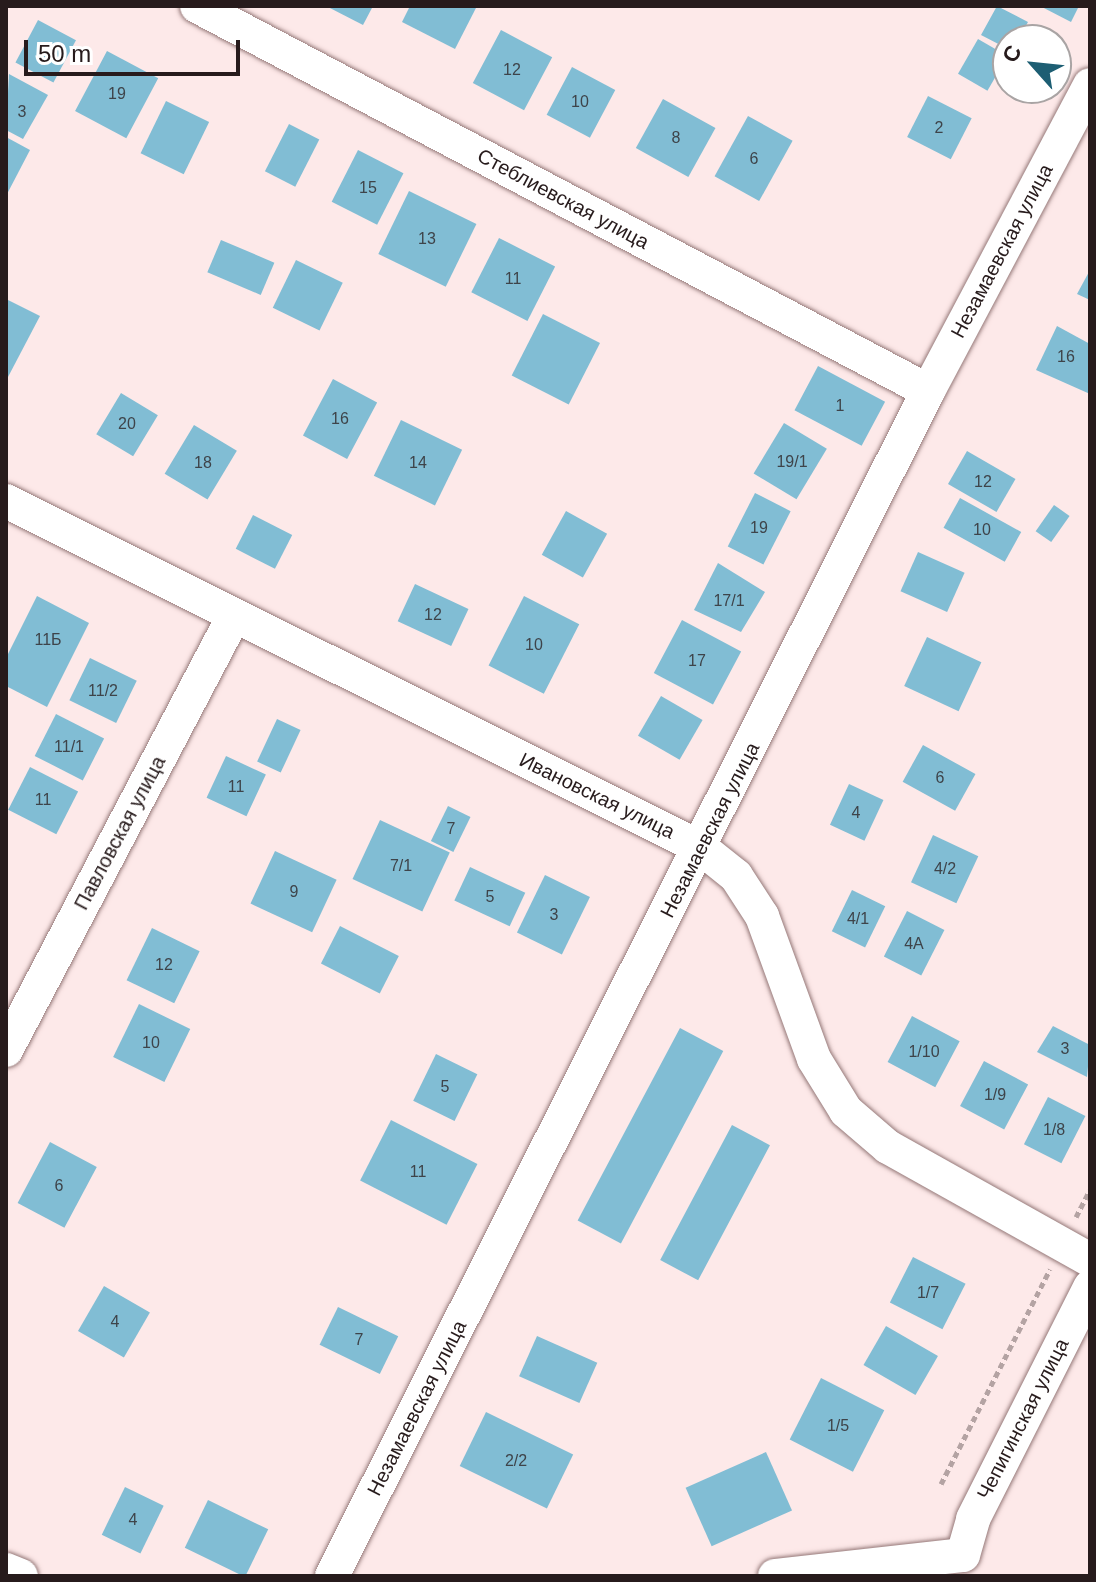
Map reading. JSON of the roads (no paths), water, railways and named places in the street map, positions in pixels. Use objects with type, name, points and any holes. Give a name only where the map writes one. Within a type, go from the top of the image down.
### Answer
[{"type":"street","name":"Стеблиевская улица","points":[[197,6],[928,391]]},
{"type":"street","name":"Незамаевская улица","points":[[332,1576],[701,848],[928,391],[1090,85]]},
{"type":"street","name":"Ивановская улица","points":[[6,501],[701,848],[736,876],[762,916],[814,1059],[846,1111],[888,1147],[1076,1253]]},
{"type":"street","name":"Павловская улица","points":[[6,1050],[234,616]]},
{"type":"street","name":"Чепигинская улица","points":[[966,1565],[973,1519],[1090,1287]]},
{"type":"street","points":[[775,1576],[966,1565]]},
{"type":"street","points":[[6,1570],[21,1576]]}]
